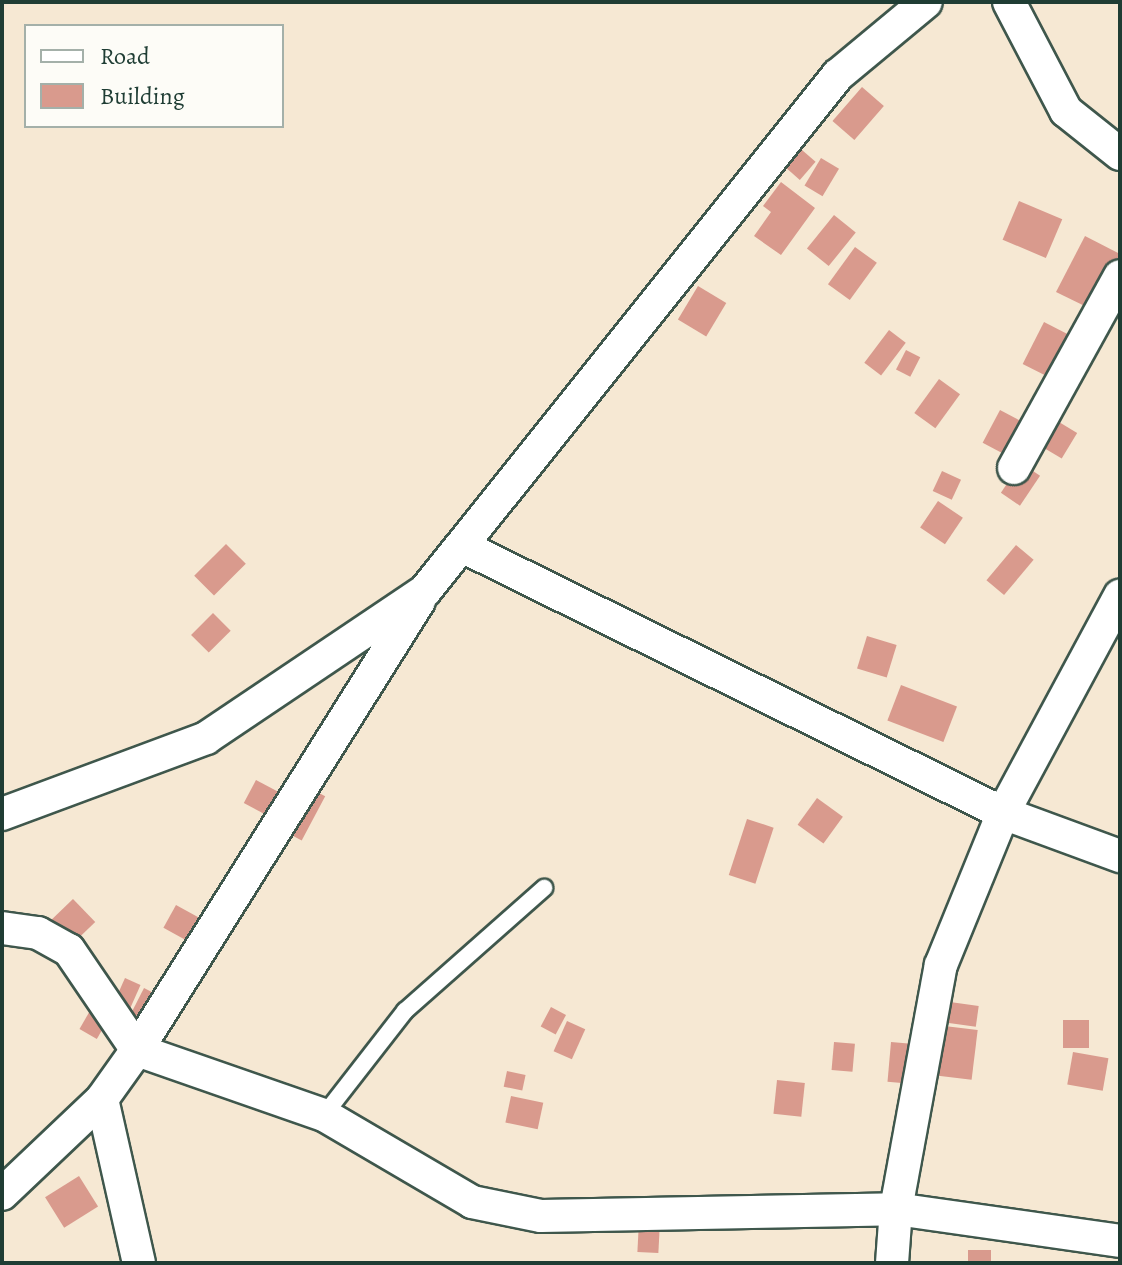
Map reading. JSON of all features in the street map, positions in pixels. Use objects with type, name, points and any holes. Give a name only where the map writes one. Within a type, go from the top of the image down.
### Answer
[{"type":"street","points":[[2,1194],[102,1099],[137,1050],[425,591],[464,547],[838,75],[926,2]]},
{"type":"street","points":[[1009,2],[1066,111],[1120,154]]},
{"type":"street","points":[[1014,468],[1120,276]]},
{"type":"street","points":[[464,547],[1003,813],[1120,856]]},
{"type":"street","points":[[2,814],[206,738],[425,591]]},
{"type":"street","points":[[892,1263],[896,1209],[941,965],[1003,813],[1120,596]]},
{"type":"street","points":[[2,928],[38,933],[69,950],[137,1050],[324,1115],[472,1202],[541,1216],[896,1209],[1120,1241]]},
{"type":"street","points":[[102,1099],[139,1263]]},
{"type":"lane","points":[[324,1115],[405,1011],[544,888]]},
{"type":"building","points":[[862,87],[884,106],[854,140],[832,121]]},
{"type":"building","points":[[802,150],[816,162],[800,180],[786,168]]},
{"type":"building","points":[[821,158],[839,169],[823,196],[805,185]]},
{"type":"building","points":[[781,182],[815,208],[781,255],[754,236],[771,212],[763,206]]},
{"type":"building","points":[[1019,201],[1062,219],[1046,258],[1003,240]]},
{"type":"building","points":[[834,215],[856,233],[829,266],[807,248]]},
{"type":"building","points":[[1085,236],[1120,254],[1120,266],[1097,312],[1056,292]]},
{"type":"building","points":[[855,247],[877,263],[850,300],[828,284]]},
{"type":"building","points":[[698,286],[726,303],[706,336],[678,319]]},
{"type":"building","points":[[1044,322],[1070,335],[1049,377],[1023,364]]},
{"type":"building","points":[[889,330],[906,343],[881,375],[864,363]]},
{"type":"building","points":[[906,350],[920,357],[910,377],[896,370]]},
{"type":"building","points":[[939,379],[960,394],[935,428],[914,413]]},
{"type":"building","points":[[1000,410],[1026,424],[1009,457],[983,443]]},
{"type":"building","points":[[1054,419],[1077,433],[1062,459],[1039,445]]},
{"type":"building","points":[[1021,463],[1040,476],[1020,506],[1001,493]]},
{"type":"building","points":[[942,471],[961,480],[952,500],[933,491]]},
{"type":"building","points":[[938,501],[963,518],[945,544],[920,528]]},
{"type":"building","points":[[226,544],[246,564],[214,596],[194,576]]},
{"type":"building","points":[[1016,545],[1034,560],[1004,595],[986,580]]},
{"type":"building","points":[[213,613],[231,631],[209,653],[191,635]]},
{"type":"building","points":[[867,636],[897,645],[887,678],[857,669]]},
{"type":"building","points":[[901,685],[957,707],[943,742],[887,720]]},
{"type":"building","points":[[256,780],[290,798],[277,821],[244,803]]},
{"type":"building","points":[[304,785],[325,796],[302,840],[281,829]]},
{"type":"building","points":[[817,798],[843,817],[823,844],[798,825]]},
{"type":"building","points":[[747,819],[774,828],[755,884],[729,875]]},
{"type":"building","points":[[73,899],[95,922],[73,944],[51,921]]},
{"type":"building","points":[[176,905],[199,918],[186,940],[163,928]]},
{"type":"building","points":[[125,978],[141,985],[130,1009],[114,1002]]},
{"type":"building","points":[[144,988],[160,996],[147,1021],[131,1013]]},
{"type":"building","points":[[950,1002],[979,1006],[976,1027],[947,1023]]},
{"type":"building","points":[[551,1007],[566,1015],[556,1034],[541,1026]]},
{"type":"building","points":[[91,1009],[108,1019],[97,1039],[80,1029]]},
{"type":"building","points":[[1063,1020],[1089,1020],[1089,1048],[1063,1048]]},
{"type":"building","points":[[567,1021],[585,1029],[572,1059],[554,1051]]},
{"type":"building","points":[[936,1025],[978,1030],[972,1080],[930,1075]]},
{"type":"building","points":[[834,1042],[855,1044],[852,1072],[832,1070]]},
{"type":"building","points":[[891,1042],[914,1044],[910,1084],[888,1082]]},
{"type":"building","points":[[1073,1052],[1108,1058],[1103,1091],[1067,1084]]},
{"type":"building","points":[[507,1071],[526,1075],[522,1091],[504,1087]]},
{"type":"building","points":[[777,1080],[805,1083],[801,1117],[773,1114]]},
{"type":"building","points":[[511,1096],[543,1103],[538,1129],[505,1122]]},
{"type":"building","points":[[79,1176],[98,1207],[64,1228],[45,1197]]},
{"type":"building","points":[[639,1221],[660,1222],[658,1253],[637,1252]]},
{"type":"building","points":[[968,1250],[991,1250],[991,1263],[968,1263]]}]
